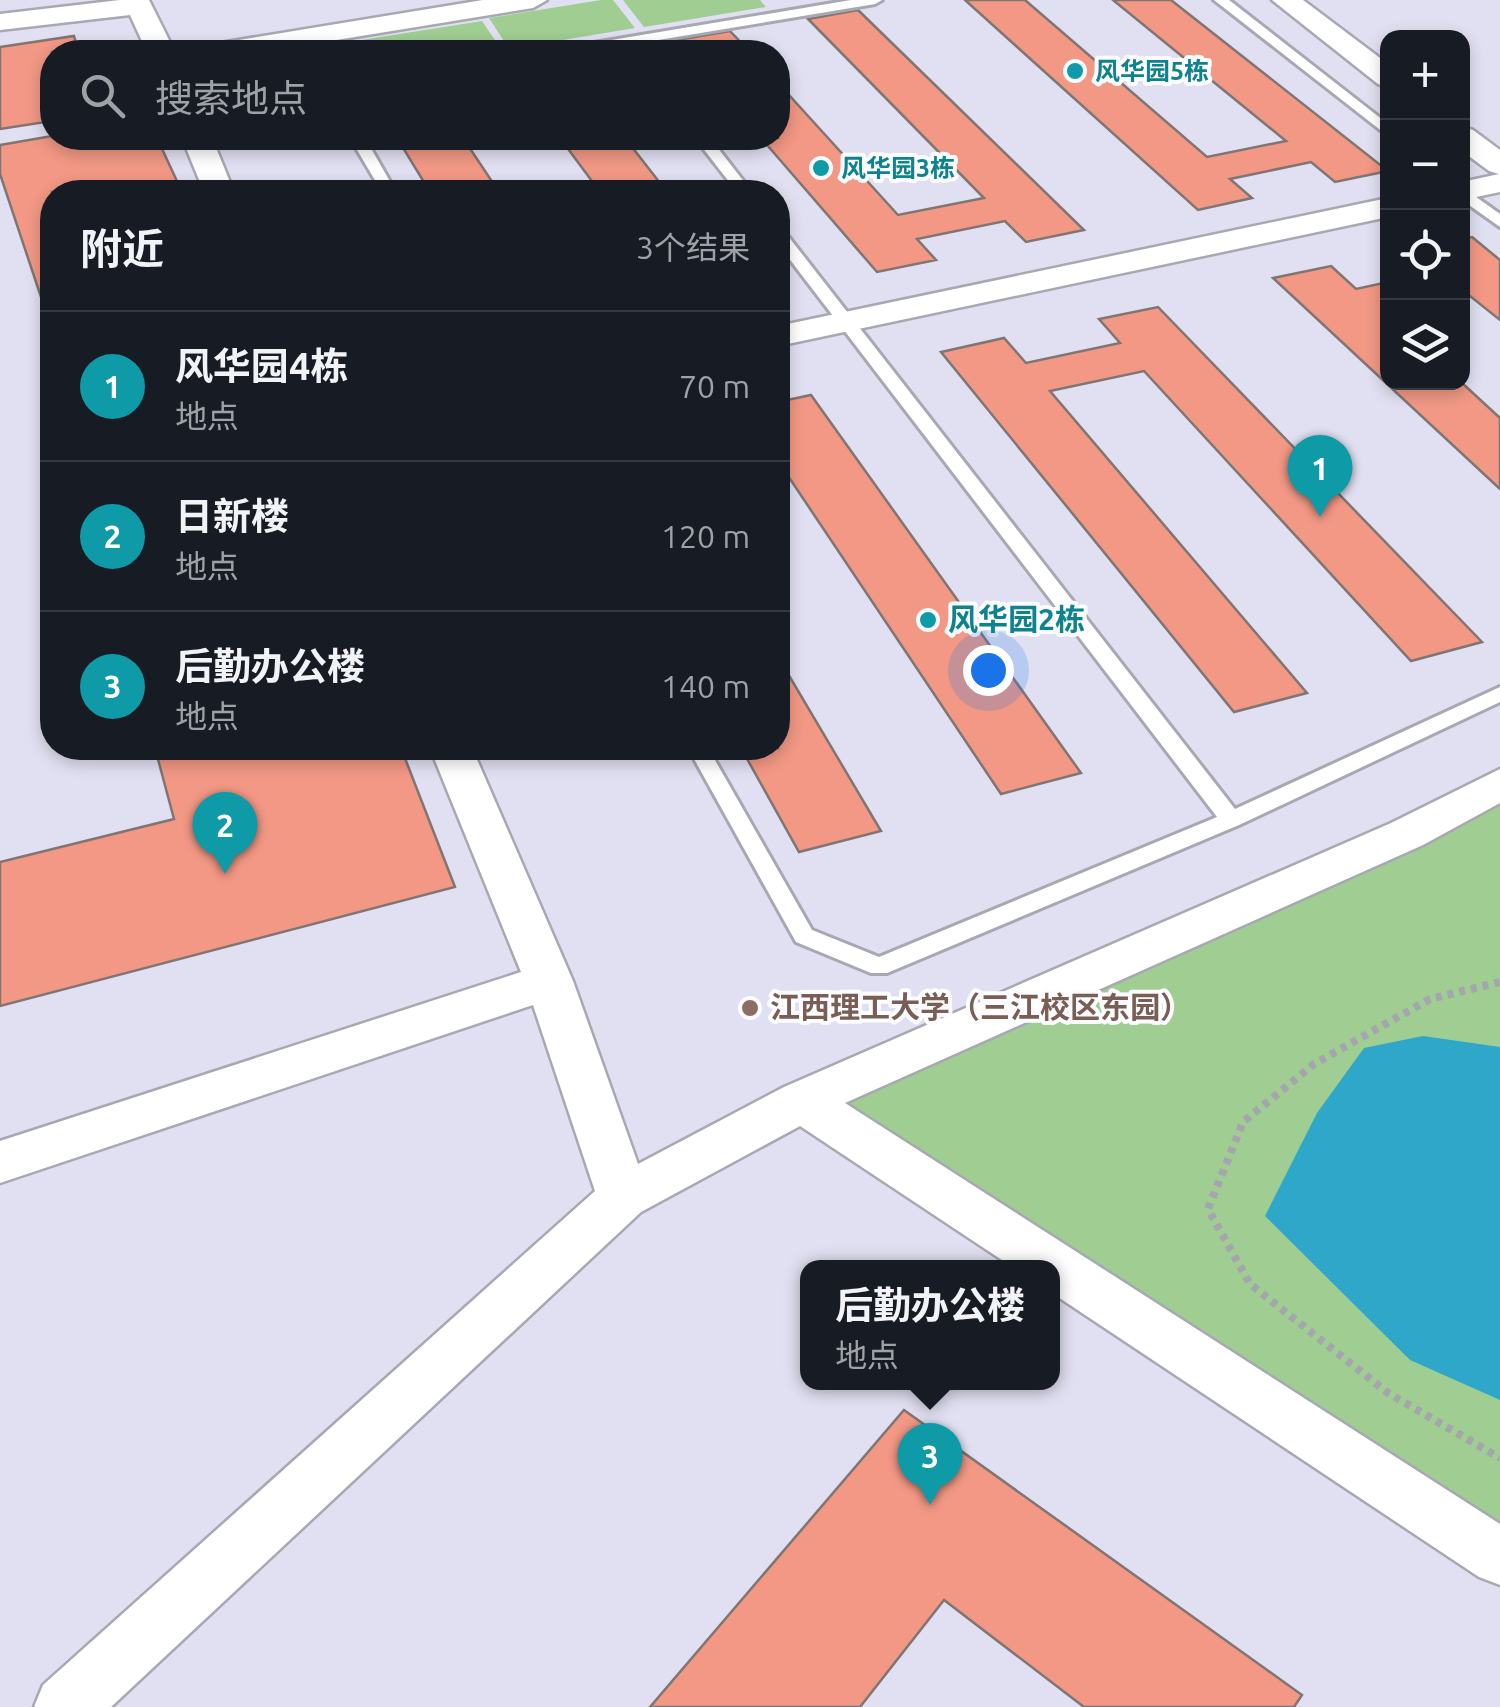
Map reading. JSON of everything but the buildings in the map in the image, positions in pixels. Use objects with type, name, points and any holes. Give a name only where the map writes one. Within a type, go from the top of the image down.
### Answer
[{"type":"street","points":[[288,40],[533,0]]},
{"type":"street","points":[[1286,0],[1380,72]]},
{"type":"street","points":[[0,22],[139,6],[155,40]]},
{"type":"street","points":[[1470,142],[1500,164]]},
{"type":"street","points":[[202,150],[214,180]]},
{"type":"street","points":[[1470,190],[1500,183]]},
{"type":"street","points":[[790,333],[1380,209]]},
{"type":"street","points":[[455,760],[549,981],[623,1197]]},
{"type":"street","points":[[65,1707],[623,1197],[802,1101],[1407,834],[1500,784]]},
{"type":"street","points":[[0,1162],[549,981]]},
{"type":"street","points":[[802,1101],[1045,1260]]},
{"type":"street","points":[[1060,1270],[1500,1557]]},
{"type":"lane","points":[[670,40],[875,0]]},
{"type":"lane","points":[[1221,0],[1380,126]]},
{"type":"lane","points":[[365,150],[381,180]]},
{"type":"lane","points":[[713,150],[736,180]]},
{"type":"lane","points":[[1470,198],[1500,222]]},
{"type":"lane","points":[[790,250],[1231,820]]},
{"type":"lane","points":[[705,760],[804,936],[879,967],[1231,820],[1500,694]]},
{"type":"path","points":[[1500,982],[1430,999],[1314,1064],[1242,1122],[1208,1208],[1250,1284],[1388,1393],[1500,1458]]},
{"type":"shaded area","name":"江西理工大学（三江校区东园）","points":[[0,0],[1500,0],[1500,1707],[0,1707]]},
{"type":"green space","points":[[613,0],[635,28],[563,40],[503,40],[489,18]]},
{"type":"green space","points":[[623,0],[760,0],[766,7],[644,27]]},
{"type":"green space","points":[[482,21],[495,40],[361,40]]},
{"type":"green space","points":[[1500,784],[1500,1557],[1060,1270],[1060,1260],[1045,1260],[802,1101]]},
{"type":"water","points":[[1423,1036],[1500,1047],[1500,1400],[1410,1360],[1265,1216],[1317,1113],[1364,1048]]},
{"type":"place","name":"风华园5栋","points":[[1075,71]]},
{"type":"place","name":"风华园3栋","points":[[821,168]]},
{"type":"place","name":"风华园4栋","points":[[1320,517]]},
{"type":"place","name":"风华园2栋","points":[[928,620]]},
{"type":"place","name":"日新楼","points":[[225,874]]},
{"type":"place","name":"江西理工大学（三江校区东园）","points":[[750,1008]]},
{"type":"place","name":"后勤办公楼","points":[[930,1505]]}]
